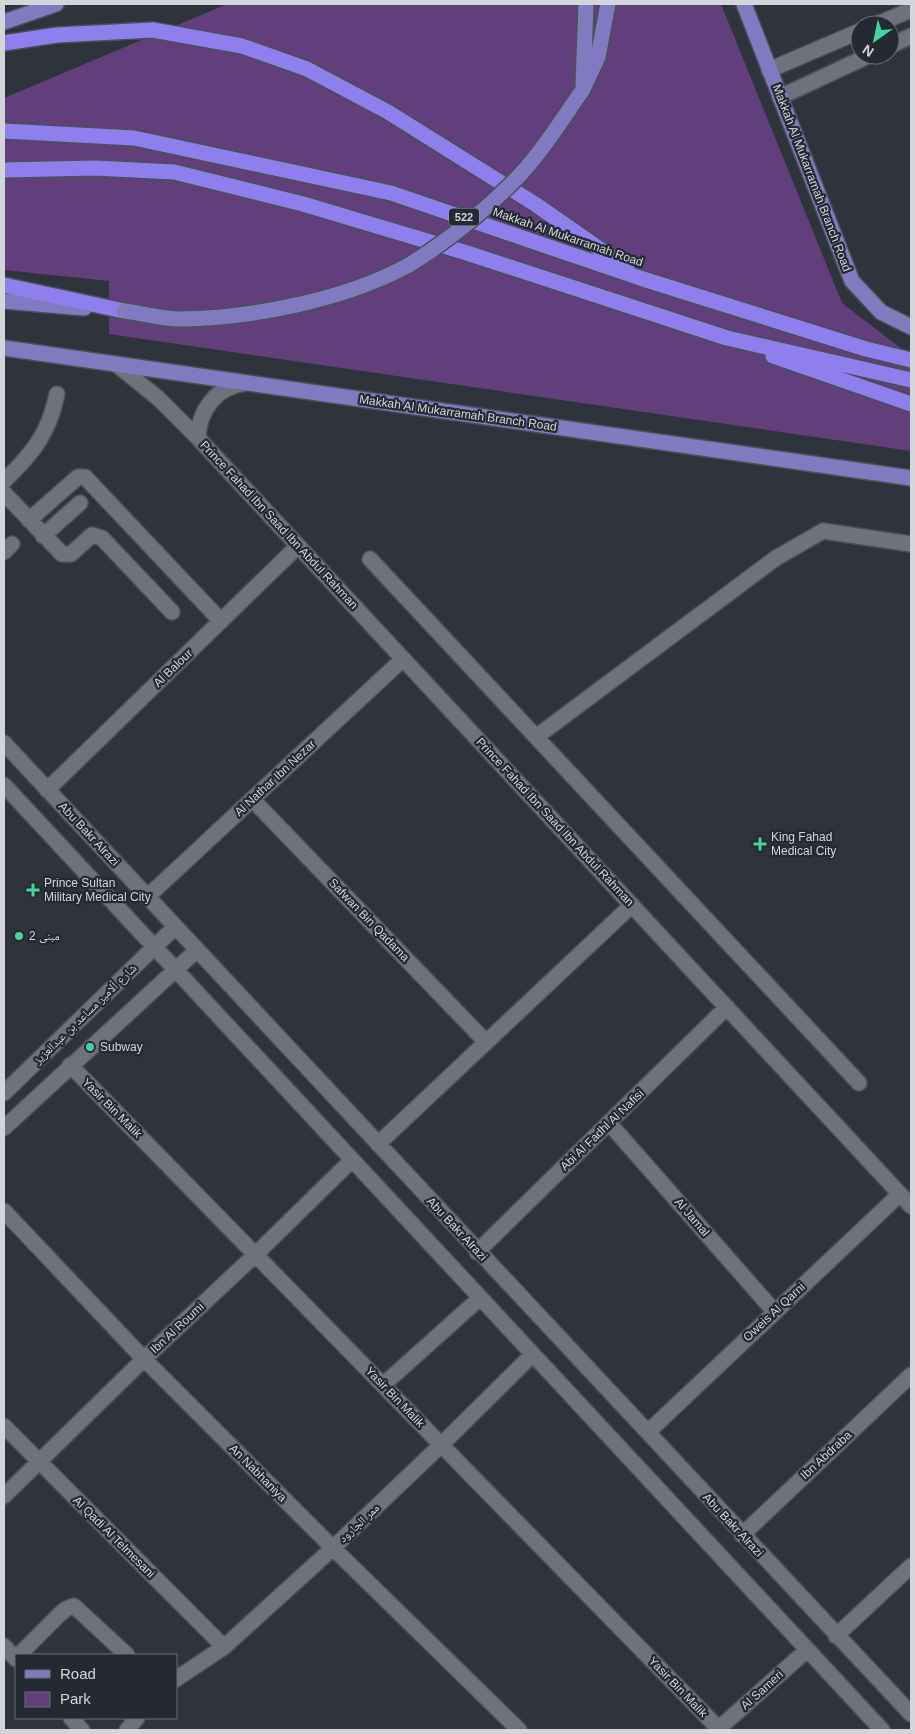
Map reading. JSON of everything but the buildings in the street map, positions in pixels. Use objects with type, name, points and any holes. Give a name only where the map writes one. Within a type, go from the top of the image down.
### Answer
[{"type":"highway","points":[[4,43],[56,35],[153,30],[242,46],[307,69],[388,112],[535,204],[643,279]]},
{"type":"highway","name":"Makkah Al Mukarramah Road","points":[[4,130],[134,138],[392,192],[643,279],[866,349],[911,360]]},
{"type":"highway","points":[[4,170],[95,168],[174,172],[312,206],[466,253],[726,338],[911,380]]},
{"type":"highway","points":[[4,285],[124,311]]},
{"type":"highway","points":[[596,296],[911,404]]},
{"type":"main road","points":[[4,22],[56,4]]},
{"type":"main road","points":[[582,91],[586,4]]},
{"type":"main road","points":[[4,301],[124,311],[178,319],[243,314],[288,307],[352,289],[408,266],[456,233],[512,184],[536,155],[582,91],[598,57],[608,4]]},
{"type":"main road","name":"Makkah Al Mukarramah Branch Road","points":[[744,4],[852,281],[881,312],[911,327]]},
{"type":"main road","name":"Makkah Al Mukarramah Branch Road","points":[[4,348],[911,478]]},
{"type":"street","points":[[899,15],[911,10]]},
{"type":"street","points":[[769,70],[850,35]]},
{"type":"street","points":[[780,97],[850,64]]},
{"type":"street","name":"Prince Fahad Ibn Saad Ibn Abdul Rahman","points":[[116,364],[159,399],[198,438],[911,1206]]},
{"type":"street","name":"Prince Fahad Ibn Saad Ibn Abdul Rahman","points":[[198,438],[201,417],[212,399],[230,387],[250,383]]},
{"type":"street","points":[[4,481],[28,458],[41,440],[50,423],[57,394]]},
{"type":"street","points":[[29,520],[78,477],[85,477],[221,621]]},
{"type":"street","points":[[4,493],[59,552],[71,554],[92,535],[102,538],[172,612]]},
{"type":"street","points":[[43,536],[80,503]]},
{"type":"street","points":[[536,737],[776,558],[823,531],[911,544]]},
{"type":"street","name":"Al Balour","points":[[47,790],[298,546]]},
{"type":"street","points":[[370,559],[859,1083]]},
{"type":"street","name":"Al Nathar Ibn Nezar","points":[[147,897],[403,659]]},
{"type":"street","name":"Abu Bakr Alrazi","points":[[4,743],[648,1432],[836,1636],[911,1714]]},
{"type":"street","points":[[4,785],[882,1730]]},
{"type":"street","name":"Safwan Bin Qadama","points":[[252,798],[486,1042]]},
{"type":"street","points":[[378,1144],[632,905]]},
{"type":"street","name":"شارع ألامير مساعد بن عبدالعزيز","points":[[4,1093],[175,927]]},
{"type":"street","points":[[4,1128],[196,950]]},
{"type":"street","name":"Abi Al Fadhl Al Nafisi","points":[[478,1252],[727,1007]]},
{"type":"street","name":"Yasir Bin Malik","points":[[70,1065],[442,1444],[719,1730]]},
{"type":"street","name":"Al Jamal","points":[[609,1123],[774,1311]]},
{"type":"street","name":"Ibn Al Roumi","points":[[4,1496],[352,1160]]},
{"type":"street","name":"Oweis Al Qarni","points":[[648,1432],[900,1194]]},
{"type":"street","name":"An Nabhaniya","points":[[4,1211],[144,1359],[519,1730]]},
{"type":"street","points":[[383,1385],[480,1298]]},
{"type":"street","name":"ممر الجارود","points":[[178,1678],[224,1647],[333,1548],[532,1355]]},
{"type":"street","name":"Ibn Abdraba","points":[[742,1535],[911,1375]]},
{"type":"street","name":"Al Qadi Al Telmesani","points":[[4,1426],[224,1647]]},
{"type":"street","points":[[836,1636],[911,1566]]},
{"type":"street","points":[[20,1654],[60,1614],[74,1606],[126,1654]]},
{"type":"street","points":[[4,1646],[15,1657]]},
{"type":"street","name":"Al Sameri","points":[[719,1730],[807,1650]]},
{"type":"street","points":[[72,1719],[82,1730]]},
{"type":"street","points":[[127,1730],[136,1719]]},
{"type":"green space","points":[[227,4],[721,4],[842,303],[911,356],[911,451],[109,334],[109,281],[4,270],[4,98]]},
{"type":"place","name":"King Fahad Medical City","points":[[760,844]]},
{"type":"place","name":"Prince Sultan Military Medical City","points":[[33,890]]},
{"type":"place","name":"مبنى 2","points":[[19,936]]},
{"type":"place","name":"Subway","points":[[90,1047]]}]
